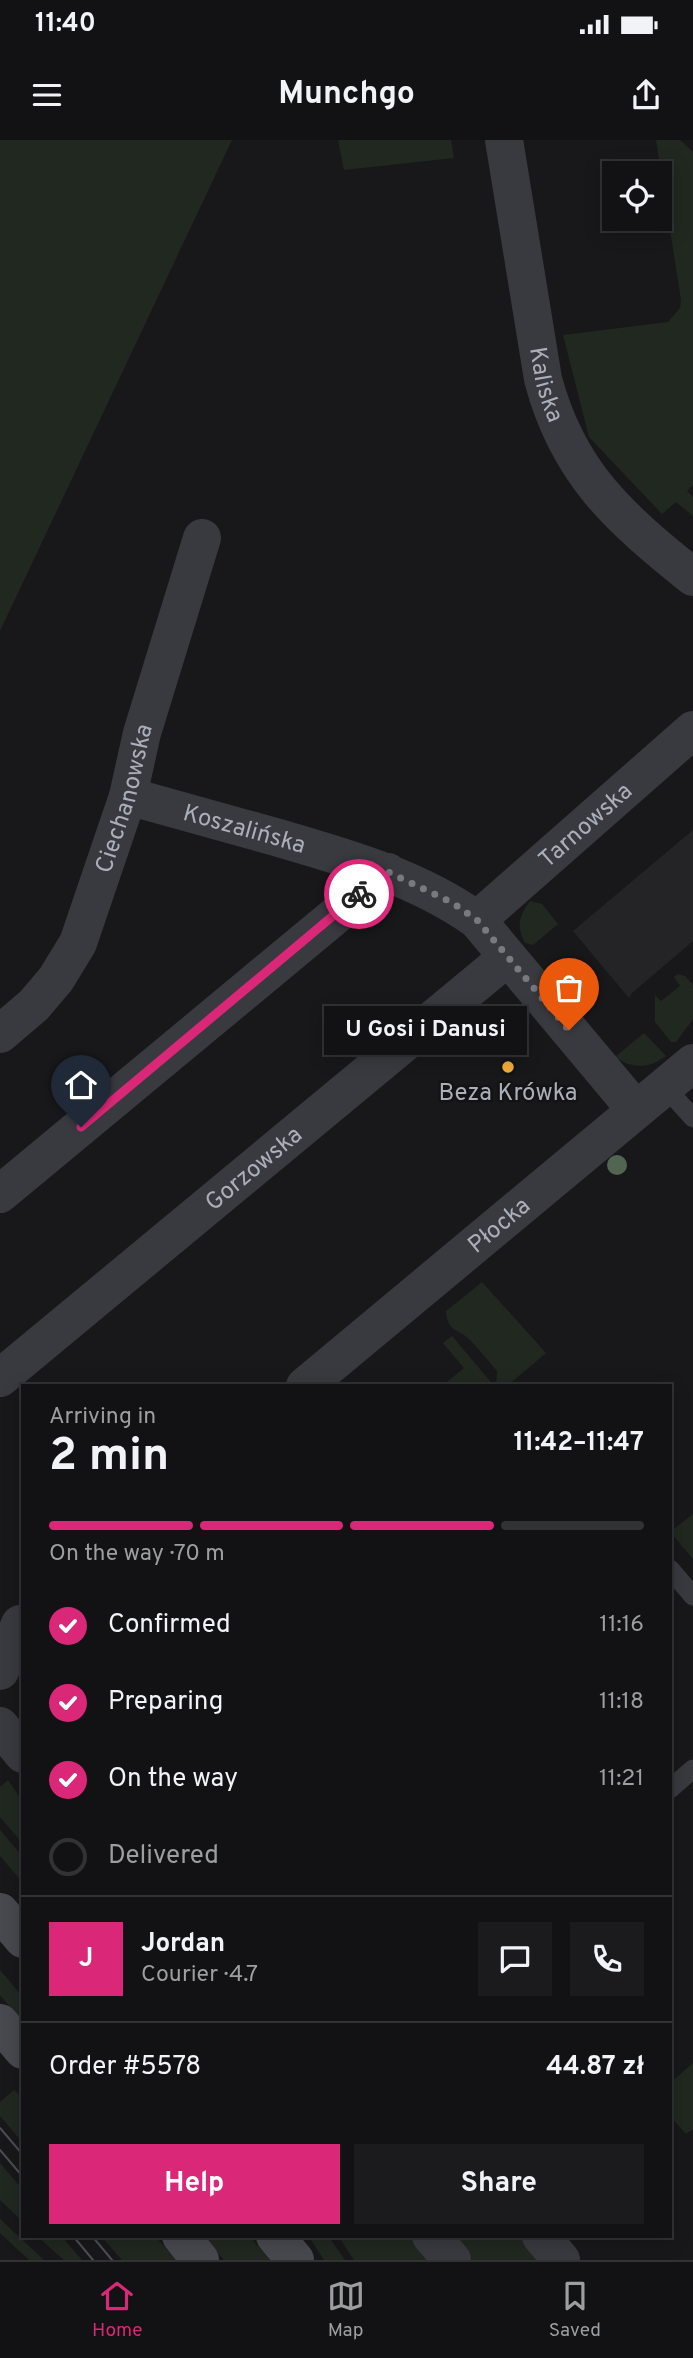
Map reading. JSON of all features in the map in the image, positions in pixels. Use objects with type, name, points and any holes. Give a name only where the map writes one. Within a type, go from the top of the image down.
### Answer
[{"type":"main road","points":[[0,1912],[21,1937]]},
{"type":"main road","points":[[0,2023],[21,2048]]},
{"type":"main road","points":[[183,2238],[200,2260]]},
{"type":"main road","points":[[277,2238],[295,2260]]},
{"type":"street","name":"Kaliska","points":[[504,140],[543,379],[552,412],[567,445],[591,481],[635,530],[693,577]]},
{"type":"street","name":"Ciechanowska","points":[[0,1034],[34,1005],[56,979],[78,943],[128,796],[142,733],[202,538]]},
{"type":"street","name":"Tarnowska","points":[[477,920],[693,730]]},
{"type":"street","name":"Koszalińska","points":[[128,796],[325,851],[388,872],[453,903],[477,920],[508,957],[665,1086]]},
{"type":"street","points":[[0,1194],[388,872]]},
{"type":"street","name":"Gorzowska","points":[[0,1378],[508,957]]},
{"type":"street","name":"Płocka","points":[[307,1384],[665,1086]]},
{"type":"street","points":[[0,1671],[14,1626]]},
{"type":"street","points":[[0,1726],[21,1752]]},
{"type":"street","points":[[433,2238],[452,2260]]},
{"type":"street","points":[[543,2238],[561,2260]]},
{"type":"lane","points":[[665,1086],[693,1118]]},
{"type":"lane","points":[[672,1571],[693,1596]]},
{"type":"lane","points":[[672,1787],[693,1769]]},
{"type":"shaded area","points":[[0,140],[232,140],[0,631]]},
{"type":"shaded area","points":[[338,140],[451,140],[454,158],[344,170]]},
{"type":"shaded area","points":[[656,140],[680,140],[693,152],[693,485],[687,491],[693,497],[693,516],[676,502],[662,514],[589,437],[563,335],[668,322],[680,308],[670,231],[672,161],[659,161]]},
{"type":"shaded area","points":[[693,830],[693,941],[629,998],[573,931]]},
{"type":"shaded area","points":[[530,901],[542,904],[558,924],[533,945],[525,943],[520,926],[521,916]]},
{"type":"shaded area","points":[[678,974],[685,976],[693,985],[693,1019],[676,1042],[671,1042],[655,1022],[655,995],[661,1001],[680,986],[674,977]]},
{"type":"shaded area","points":[[644,1033],[666,1056],[640,1066],[628,1064],[615,1057]]},
{"type":"shaded area","points":[[482,1282],[546,1353],[509,1384],[496,1384],[497,1371],[466,1336],[451,1327],[446,1311]]},
{"type":"shaded area","points":[[452,1336],[490,1384],[444,1384],[464,1368],[443,1343]]},
{"type":"shaded area","points":[[693,1514],[693,1559],[672,1534],[672,1530]]},
{"type":"shaded area","points":[[8,1780],[21,1799],[21,1842],[0,1817],[0,1787]]},
{"type":"shaded area","points":[[0,1830],[21,1855],[21,1881],[0,1856]]},
{"type":"shaded area","points":[[0,1970],[21,1995],[21,2020],[0,1995]]},
{"type":"shaded area","points":[[693,2063],[693,2129],[686,2134],[672,2118],[672,2081]]},
{"type":"shaded area","points":[[14,2090],[21,2096],[21,2141],[0,2116],[0,2102]]},
{"type":"shaded area","points":[[0,2163],[21,2188],[21,2220],[0,2200]]},
{"type":"shaded area","points":[[0,2219],[44,2260],[29,2260],[0,2233]]},
{"type":"shaded area","points":[[39,2238],[63,2238],[82,2260],[64,2260]]},
{"type":"shaded area","points":[[103,2238],[157,2238],[176,2260],[122,2260]]},
{"type":"shaded area","points":[[205,2238],[251,2238],[270,2260],[224,2260]]},
{"type":"shaded area","points":[[310,2238],[330,2238],[345,2260],[324,2260]]},
{"type":"shaded area","points":[[340,2238],[414,2238],[433,2260],[354,2260]]},
{"type":"shaded area","points":[[453,2238],[523,2238],[542,2260],[472,2260]]},
{"type":"tram line","points":[[0,2128],[21,2153]]},
{"type":"tram line","points":[[0,2150],[21,2175]]},
{"type":"tram line","points":[[75,2238],[93,2260]]},
{"type":"tram line","points":[[94,2238],[112,2260]]},
{"type":"way so far","points":[[359,894],[388,872],[453,903],[477,920],[569,1030]]},
{"type":"place","name":"U Gosi i Danusi","points":[[569,1030]]},
{"type":"place","name":"Beza Krówka","points":[[508,1067]]},
{"type":"route","points":[[81,1127],[359,894]]}]
